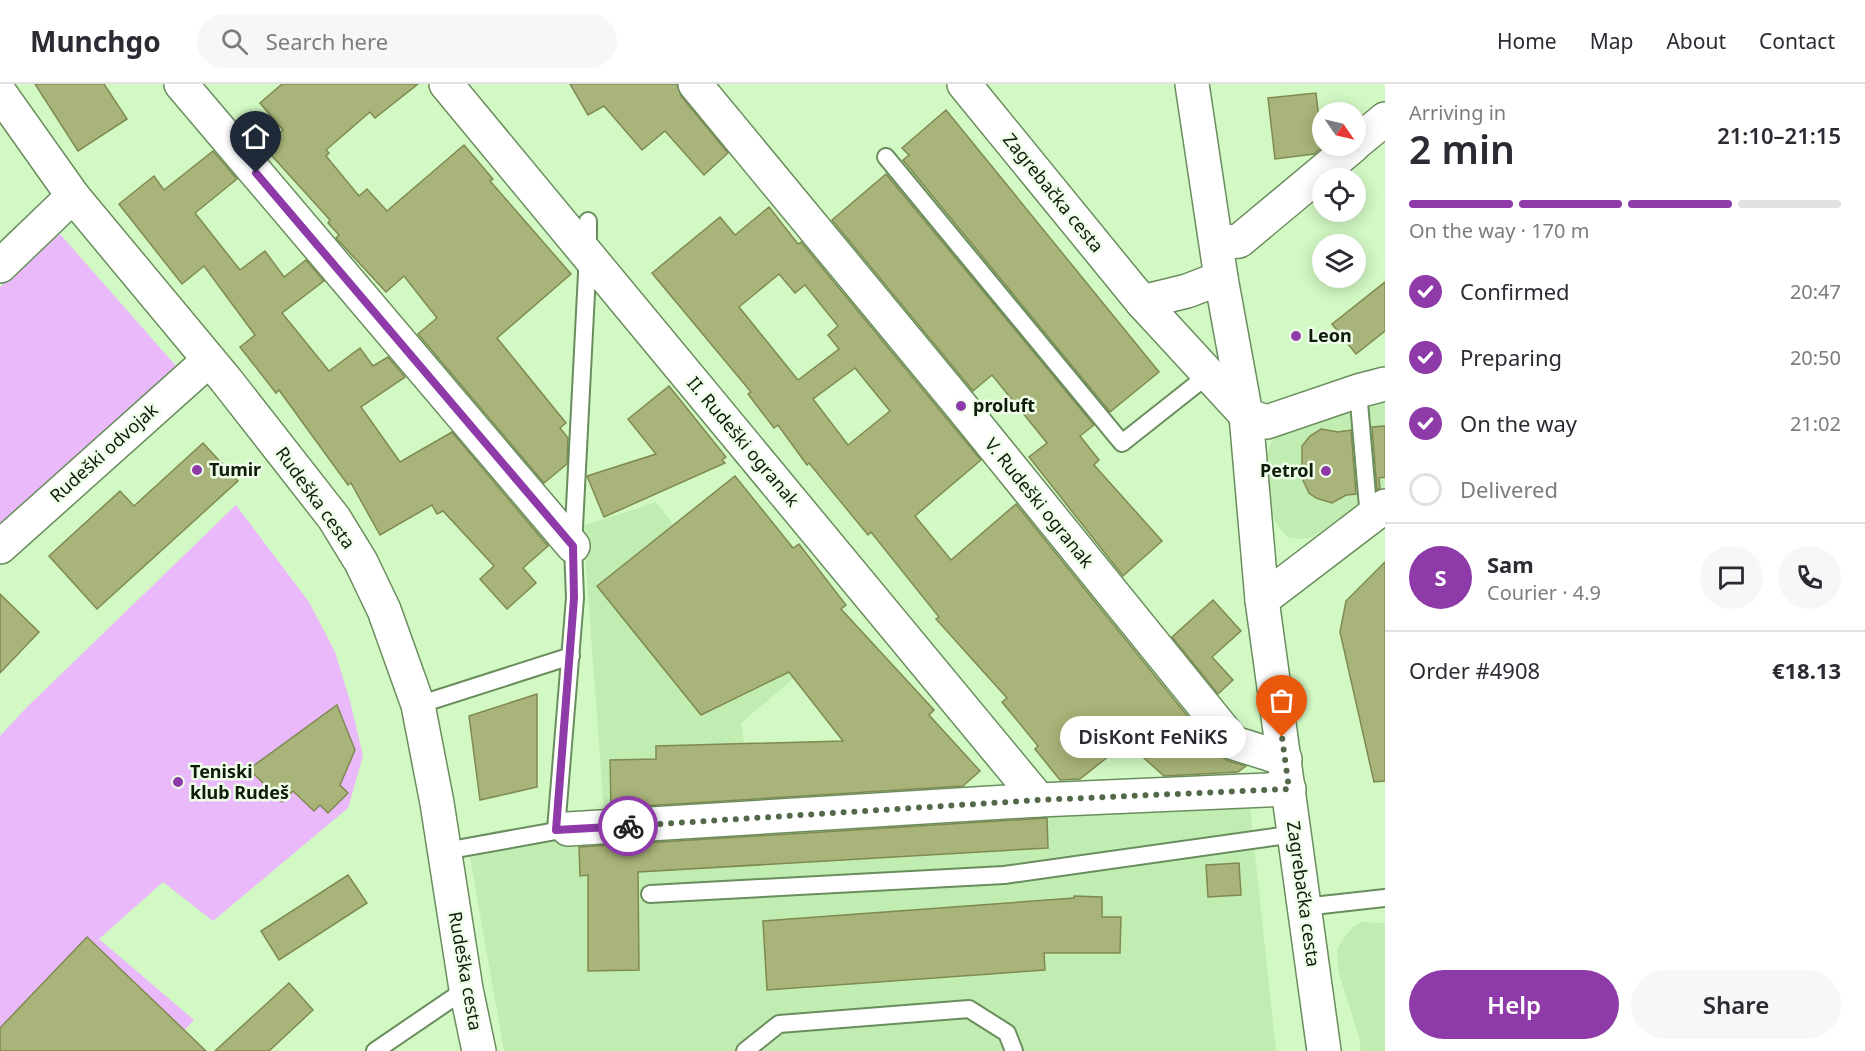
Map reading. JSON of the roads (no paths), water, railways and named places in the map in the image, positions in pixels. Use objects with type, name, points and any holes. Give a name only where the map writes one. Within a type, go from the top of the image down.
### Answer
[{"type":"street","points":[[181,84],[573,546]]},
{"type":"street","name":"II. Rudeški ogranak","points":[[446,84],[1039,800]]},
{"type":"street","name":"V. Rudeški ogranak","points":[[695,84],[961,406],[1234,743],[1287,774]]},
{"type":"street","name":"Zagrebačka cesta","points":[[964,84],[1142,302],[1246,415]]},
{"type":"street","name":"Zagrebačka cesta","points":[[1192,84],[1221,278],[1246,415],[1262,600],[1324,1051]]},
{"type":"street","name":"Rudeška cesta","points":[[0,93],[73,196],[209,360],[339,527],[361,562],[384,610],[418,705],[445,851],[466,989],[479,1051]]},
{"type":"street","points":[[1366,135],[1385,119]]},
{"type":"street","points":[[1217,243],[1239,242],[1341,156]]},
{"type":"street","points":[[0,266],[73,196]]},
{"type":"street","points":[[1142,302],[1187,291],[1221,278]]},
{"type":"street","name":"Rudeški odvojak","points":[[0,547],[209,360]]},
{"type":"street","points":[[1246,415],[1267,422],[1372,387]]},
{"type":"street","points":[[1262,600],[1377,512]]},
{"type":"street","points":[[562,830],[1039,800],[1287,774]]},
{"type":"lane","points":[[886,157],[1122,443],[1208,375]]},
{"type":"lane","points":[[445,851],[562,830],[574,598],[573,546],[588,220]]},
{"type":"lane","points":[[1372,387],[1377,512]]},
{"type":"lane","points":[[418,705],[571,656]]},
{"type":"lane","points":[[650,894],[1004,875],[1294,834]]},
{"type":"lane","points":[[1304,907],[1385,898]]},
{"type":"lane","points":[[375,1051],[466,989]]},
{"type":"lane","points":[[745,1051],[779,1024],[969,1010],[1007,1033],[1014,1051]]},
{"type":"place","name":"Leon","points":[[1296,336]]},
{"type":"place","name":"proluft","points":[[961,406]]},
{"type":"place","name":"Tumir","points":[[197,470]]},
{"type":"place","name":"Petrol","points":[[1326,471]]},
{"type":"place","name":"DisKont FeNiKS","points":[[1282,737]]},
{"type":"place","name":"Teniski klub Rudeš","points":[[178,782]]}]
